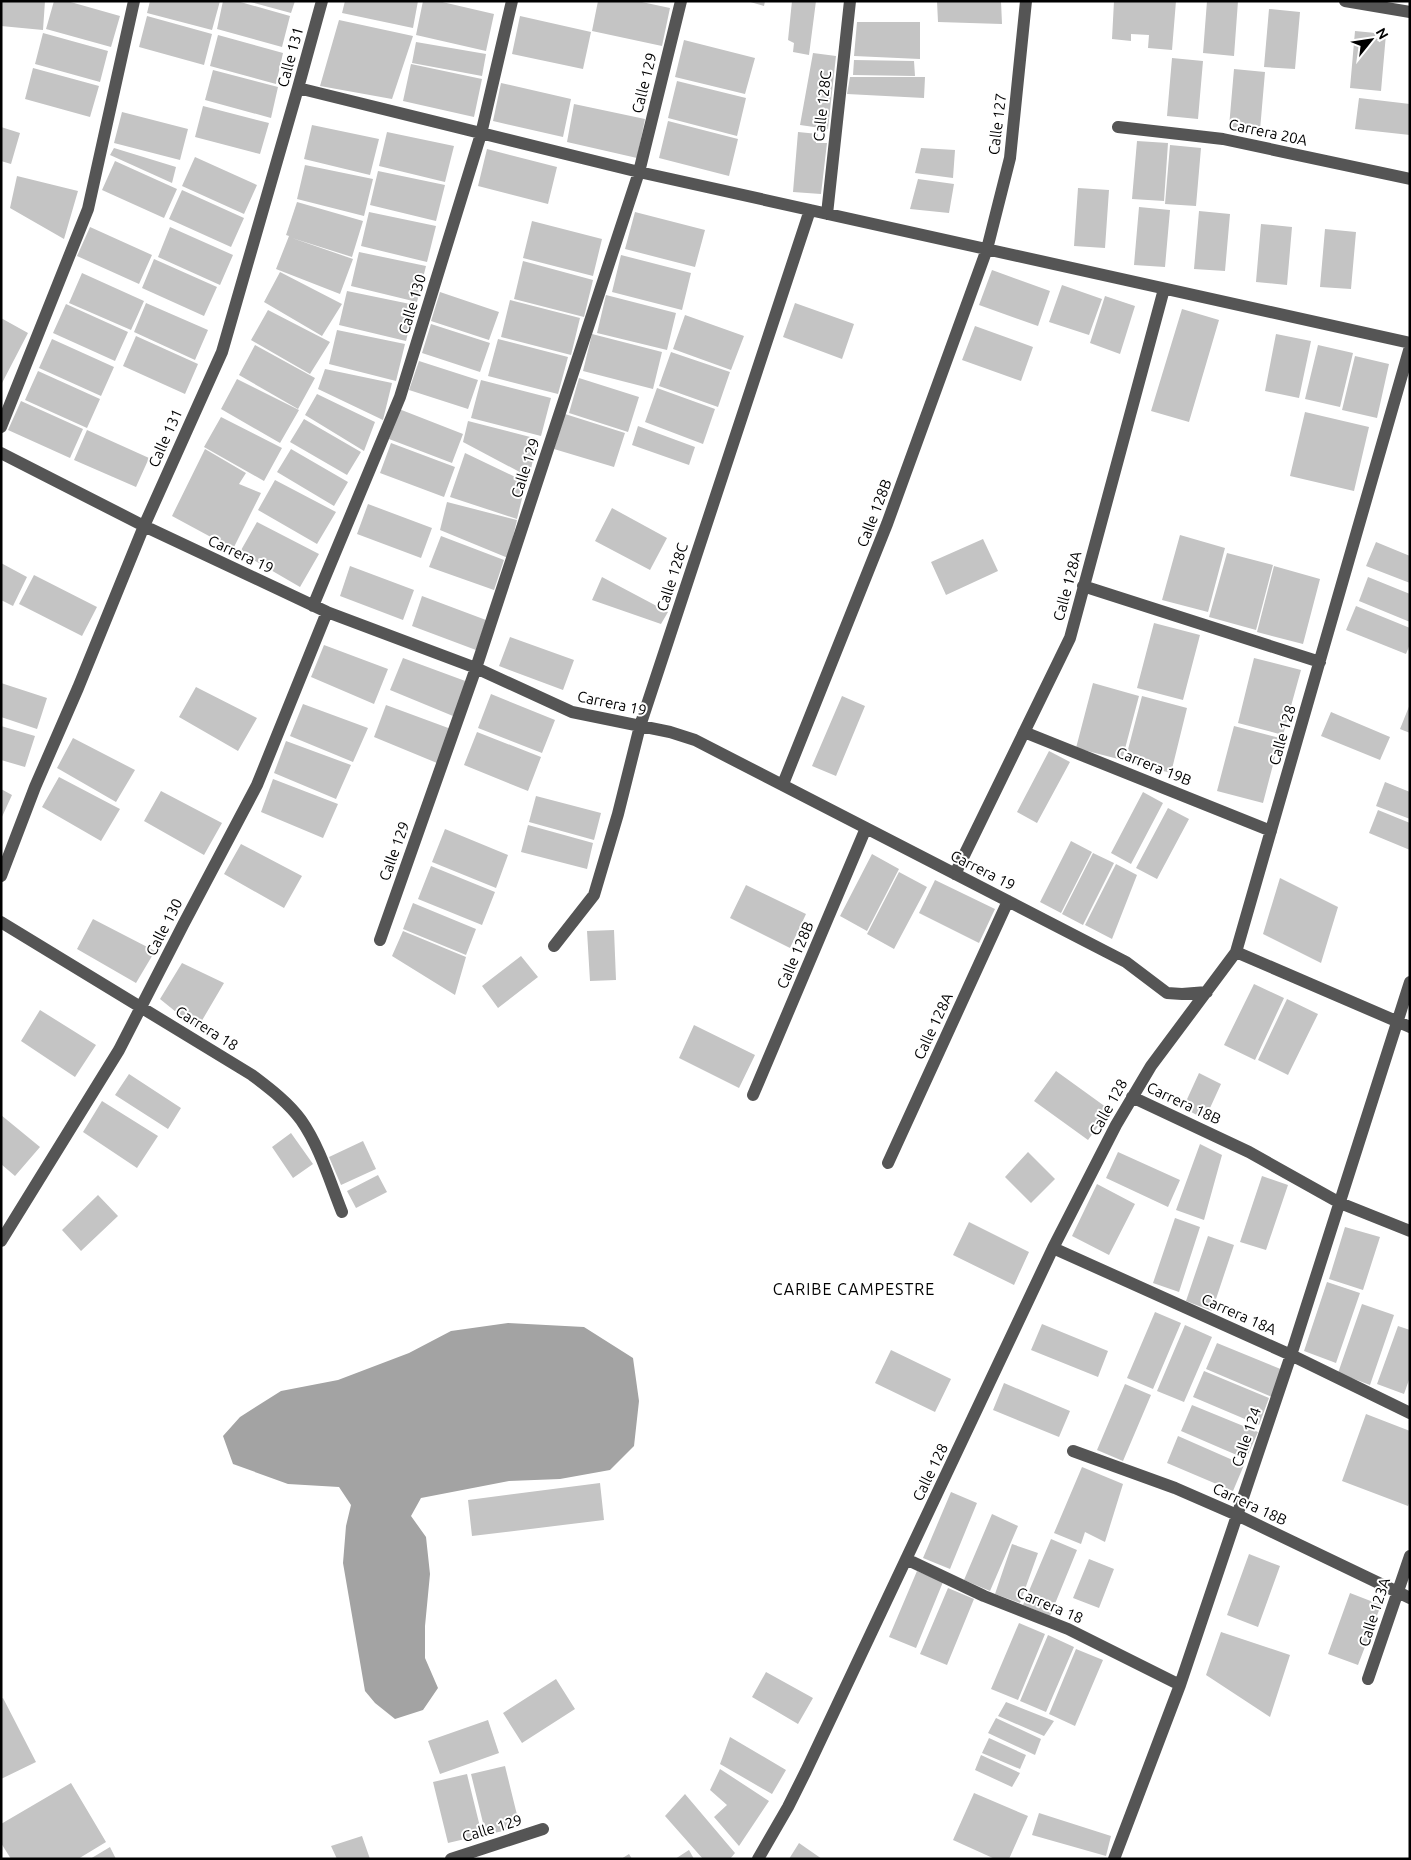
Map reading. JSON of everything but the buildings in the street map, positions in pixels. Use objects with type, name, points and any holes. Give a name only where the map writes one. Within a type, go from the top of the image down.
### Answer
[{"type":"street","points":[[1,427],[88,209],[134,1]]},
{"type":"street","name":"Calle 131","points":[[1,876],[35,787],[82,679],[144,526],[222,352],[322,1]]},
{"type":"street","name":"Calle 130","points":[[313,606],[400,397],[481,134],[512,1]]},
{"type":"street","name":"Calle 129","points":[[380,940],[476,668],[639,172],[681,1]]},
{"type":"street","name":"Calle 128C","points":[[826,214],[850,1]]},
{"type":"street","name":"Calle 127","points":[[987,249],[1010,158],[1026,1]]},
{"type":"street","points":[[1345,1],[1410,12]]},
{"type":"street","points":[[298,88],[639,172],[1410,343]]},
{"type":"street","name":"Carrera 20A","points":[[1118,127],[1223,139],[1410,179]]},
{"type":"street","name":"Calle 128C","points":[[554,946],[594,895],[618,814],[640,726],[810,210]]},
{"type":"street","name":"Calle 128B","points":[[783,784],[887,524],[987,249]]},
{"type":"street","name":"Calle 128A","points":[[955,874],[1070,638],[1164,288]]},
{"type":"street","name":"Calle 128","points":[[758,1859],[792,1800],[1053,1248],[1116,1125],[1151,1066],[1236,952],[1410,347]]},
{"type":"street","name":"Carrera 19","points":[[1,453],[144,526],[327,612],[476,668],[572,712],[695,740],[1126,962],[1167,992],[1182,994],[1207,992]]},
{"type":"street","points":[[1083,586],[1320,662]]},
{"type":"street","name":"Calle 130","points":[[1,1241],[119,1050],[257,785],[327,612]]},
{"type":"street","name":"Carrera 19B","points":[[1024,732],[1271,831]]},
{"type":"street","name":"Calle 128B","points":[[753,1095],[866,828]]},
{"type":"street","name":"Calle 128A","points":[[888,1163],[1008,901]]},
{"type":"street","name":"Carrera 18","points":[[1,922],[252,1075],[276,1094],[301,1120],[318,1152],[342,1212]]},
{"type":"street","points":[[1236,952],[1404,1024],[1410,982]]},
{"type":"street","name":"Calle 124","points":[[1114,1859],[1180,1685],[1340,1203],[1404,1024]]},
{"type":"street","name":"Carrera 18B","points":[[1132,1096],[1249,1152],[1340,1203],[1410,1231]]},
{"type":"street","name":"Carrera 18A","points":[[1053,1248],[1291,1355],[1410,1413]]},
{"type":"street","name":"Carrera 18B","points":[[1073,1451],[1175,1488],[1237,1515],[1410,1598]]},
{"type":"street","name":"Calle 123A","points":[[1368,1679],[1410,1556]]},
{"type":"street","name":"Carrera 18","points":[[906,1559],[984,1596],[1068,1629],[1180,1685]]},
{"type":"street","name":"Calle 129","points":[[451,1859],[543,1829]]},
{"type":"shaded area","points":[[508,1323],[584,1327],[633,1358],[639,1401],[634,1446],[610,1470],[560,1479],[509,1481],[421,1498],[411,1516],[426,1537],[430,1574],[425,1626],[425,1658],[438,1688],[423,1710],[395,1719],[375,1703],[365,1691],[343,1563],[346,1526],[351,1505],[339,1487],[288,1484],[233,1464],[223,1436],[240,1417],[281,1391],[338,1380],[409,1353],[451,1331]]},
{"type":"district","name":"CARIBE CAMPESTRE","points":[[854,1289]]}]
